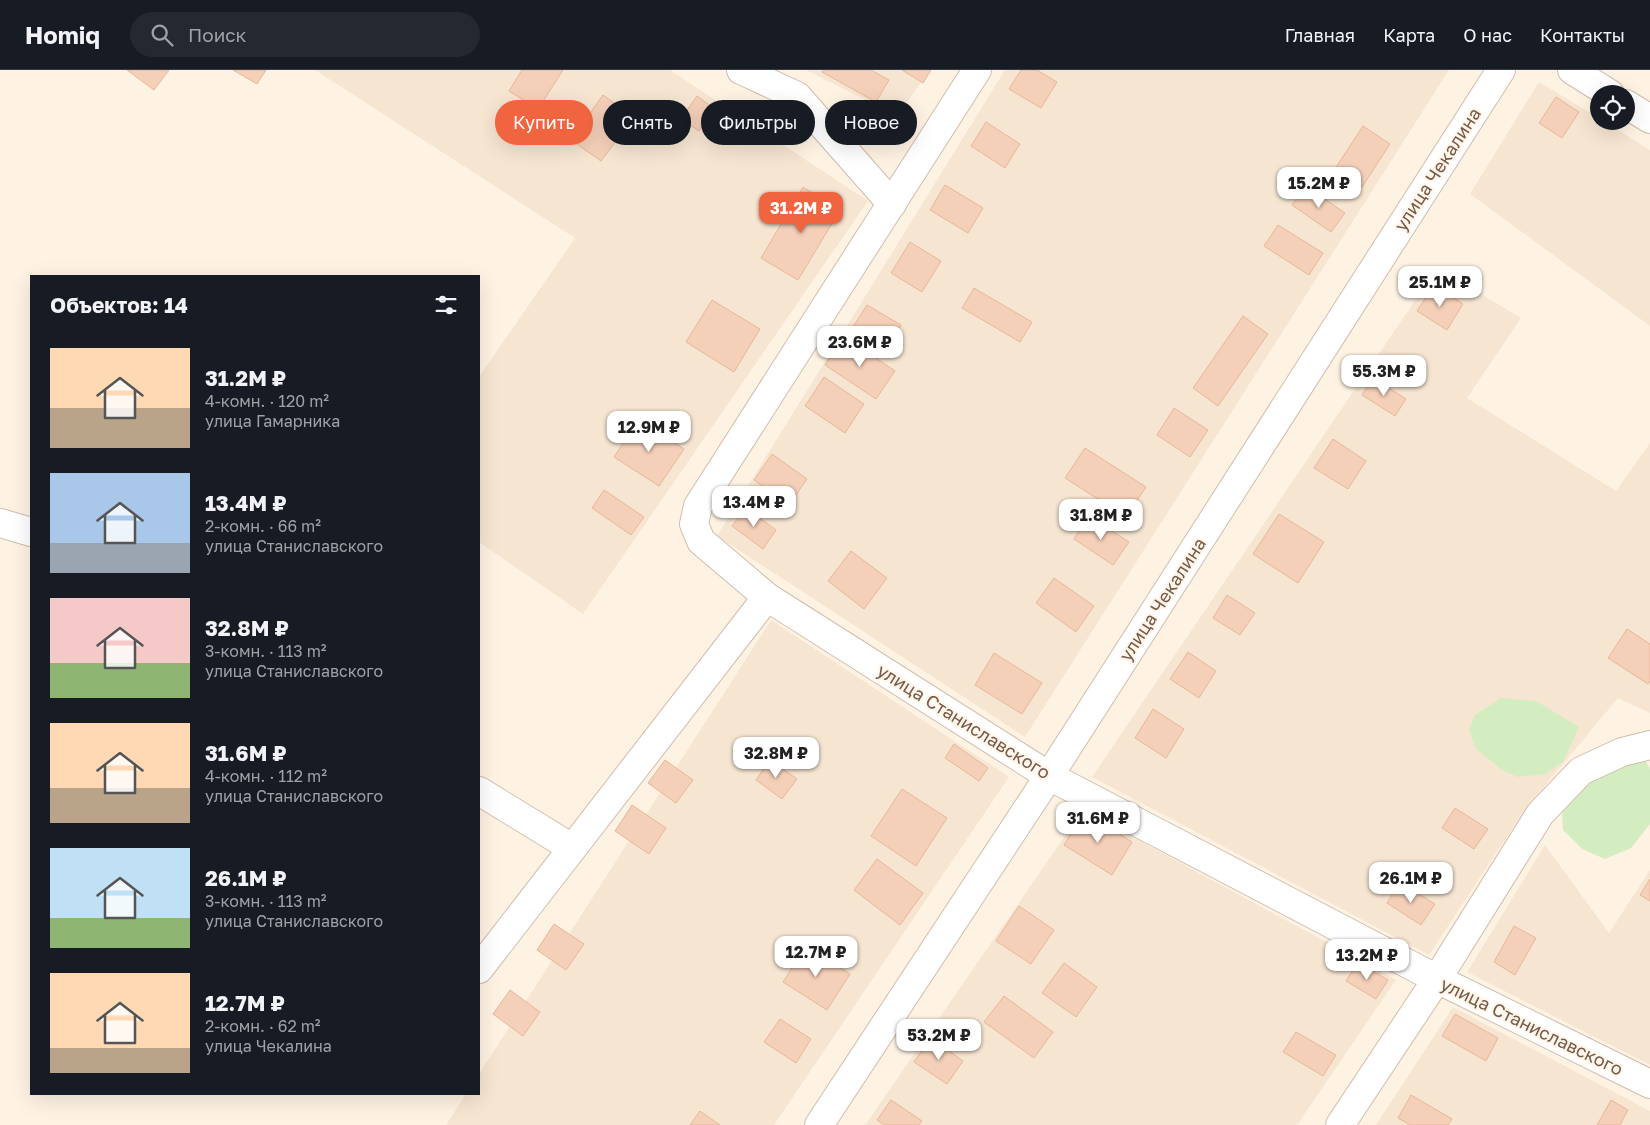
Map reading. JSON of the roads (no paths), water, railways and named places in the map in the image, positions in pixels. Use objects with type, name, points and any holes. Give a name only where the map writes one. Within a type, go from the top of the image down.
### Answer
[{"type":"street","points":[[741,70],[797,96],[892,204],[978,70]]},
{"type":"street","name":"улица Чекалина","points":[[819,1125],[1049,776],[1500,70]]},
{"type":"street","points":[[1572,70],[1596,85]]},
{"type":"street","points":[[1635,110],[1650,119]]},
{"type":"street","name":"улица Станиславского","points":[[892,204],[698,506],[694,524],[701,542],[767,597],[1049,776],[1436,979],[1650,1084]]},
{"type":"street","points":[[0,523],[30,532]]},
{"type":"street","points":[[480,968],[767,597]]},
{"type":"street","points":[[1340,1125],[1436,979],[1540,814],[1581,771],[1622,752],[1650,744]]},
{"type":"street","points":[[480,792],[572,848]]}]
